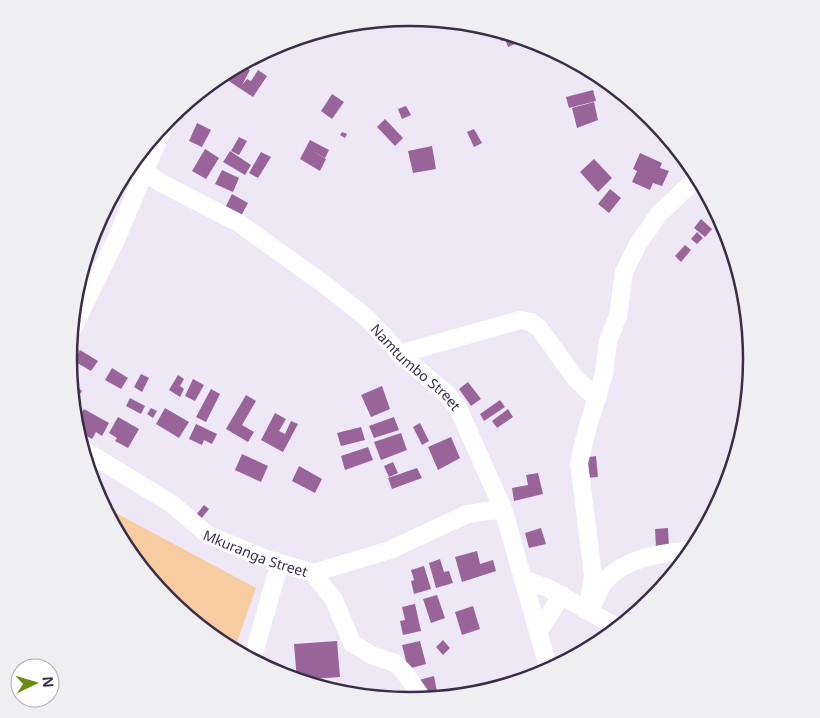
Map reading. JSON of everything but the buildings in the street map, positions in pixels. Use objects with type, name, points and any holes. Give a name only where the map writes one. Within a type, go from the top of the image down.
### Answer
[{"type":"street","points":[[81,312],[115,242],[156,144]]},
{"type":"street","points":[[133,173],[144,174]]},
{"type":"street","name":"Namtumbo Street","points":[[144,174],[238,223],[278,251],[368,319],[399,354],[447,394],[458,408],[504,509],[547,662]]},
{"type":"street","points":[[587,611],[593,575],[579,463],[604,374],[608,341],[618,316],[622,280],[627,262],[658,215],[692,183]]},
{"type":"street","points":[[399,354],[520,320],[531,322],[539,328],[575,378],[597,399]]},
{"type":"street","name":"Mkuranga Street","points":[[92,455],[172,504],[208,535],[282,564],[314,573],[390,550],[467,514],[504,509]]},
{"type":"street","points":[[587,611],[603,583],[617,570],[654,555],[682,551]]},
{"type":"street","points":[[254,652],[276,576],[282,564]]},
{"type":"street","points":[[314,573],[334,600],[352,643],[372,655],[395,663],[405,673],[418,692]]},
{"type":"street","points":[[525,580],[539,584],[562,595],[611,624]]},
{"type":"street","points":[[538,632],[562,595]]},
{"type":"shaded area","points":[[116,513],[256,588],[237,643],[207,623],[160,578],[133,544]]}]
